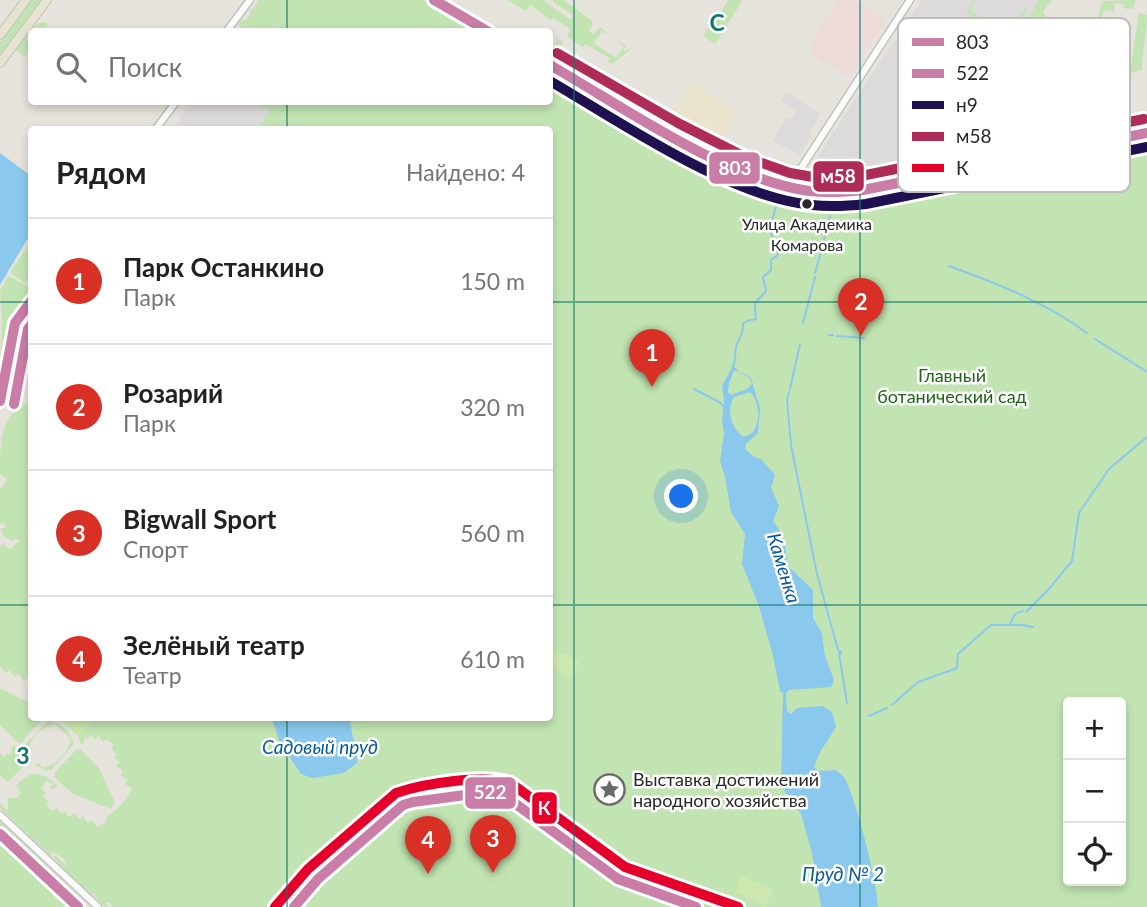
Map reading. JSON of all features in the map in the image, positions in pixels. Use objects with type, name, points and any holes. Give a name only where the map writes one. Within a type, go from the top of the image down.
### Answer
[{"type":"main road","points":[[0,35],[26,0]]},
{"type":"main road","points":[[0,63],[47,0]]},
{"type":"main road","points":[[435,0],[483,28]]},
{"type":"main road","points":[[553,67],[750,176],[818,193],[851,192],[898,183]]},
{"type":"street","points":[[229,28],[250,0]]},
{"type":"street","points":[[898,18],[910,0]]},
{"type":"street","points":[[791,188],[794,179],[898,19]]},
{"type":"street","points":[[158,126],[174,105]]},
{"type":"street","points":[[0,401],[15,323],[28,305]]},
{"type":"street","points":[[275,907],[308,869],[393,795],[410,788],[487,778],[501,779],[512,784],[625,867],[738,907]]},
{"type":"street","points":[[0,816],[98,907]]},
{"type":"shaded area","points":[[838,0],[854,0],[886,21],[849,77],[814,56],[809,46]]},
{"type":"shaded area","points":[[922,0],[1052,0],[1043,11],[1046,18],[910,18]]},
{"type":"shaded area","points":[[898,36],[898,172],[840,184],[804,182],[803,180]]},
{"type":"shaded area","points":[[690,82],[738,110],[716,145],[669,118]]},
{"type":"shaded area","points":[[786,92],[821,114],[809,132],[812,134],[800,155],[773,141],[786,117],[790,120],[796,111],[781,101]]},
{"type":"shaded area","points":[[190,105],[275,105],[282,110],[268,126],[174,126]]},
{"type":"green space","points":[[31,0],[42,0],[0,57],[0,42]]},
{"type":"green space","points":[[259,0],[423,0],[476,28],[240,28],[240,20],[246,20],[249,11]]},
{"type":"green space","points":[[508,0],[543,0],[571,20],[573,16],[551,0],[564,0],[592,21],[589,31],[593,34],[600,27],[612,36],[602,31],[594,43],[616,58],[624,47],[616,40],[626,46],[623,50],[631,49],[612,64],[608,62],[609,58],[567,37],[570,29],[553,18],[551,20],[530,5],[526,11]]},
{"type":"green space","points":[[728,0],[743,0],[715,44],[703,36],[712,21],[717,20]]},
{"type":"green space","points":[[976,0],[970,10],[982,18],[974,18],[967,11]]},
{"type":"green space","points":[[1039,0],[1052,0],[1043,11],[1046,18],[1030,16]]},
{"type":"green space","points":[[1136,0],[1133,9],[1123,8],[1124,4],[1115,3],[1114,11],[1104,10],[1102,18],[1098,18],[1102,1]]},
{"type":"green space","points":[[1026,7],[1028,9],[1022,18],[1019,18]]},
{"type":"green space","points":[[1139,12],[1147,15],[1142,70],[1130,73]]},
{"type":"green space","points":[[41,22],[49,23],[45,28],[31,28]]},
{"type":"green space","points":[[28,32],[28,52],[25,57],[15,50]]},
{"type":"green space","points":[[558,39],[563,42],[559,51],[604,77],[601,80],[553,53]]},
{"type":"green space","name":"Главный ботанический сад","points":[[553,69],[740,176],[739,182],[759,191],[769,190],[786,206],[803,212],[821,210],[824,206],[826,208],[839,205],[841,202],[845,204],[908,192],[1130,192],[1130,148],[1147,145],[1147,907],[113,907],[109,902],[106,903],[109,907],[105,907],[94,896],[95,893],[92,894],[66,873],[53,857],[55,855],[67,866],[65,860],[53,852],[51,856],[0,808],[0,803],[8,811],[8,798],[17,798],[21,793],[16,786],[26,777],[36,774],[46,777],[57,786],[52,790],[50,788],[54,784],[46,781],[41,789],[46,793],[43,797],[49,801],[46,805],[52,811],[57,808],[61,814],[65,811],[69,817],[74,813],[79,819],[83,816],[88,823],[92,820],[97,827],[107,822],[106,817],[122,804],[132,789],[125,784],[128,780],[121,775],[123,771],[116,766],[120,762],[114,758],[117,754],[111,749],[114,745],[107,739],[103,742],[99,736],[95,740],[91,735],[88,739],[86,737],[83,744],[80,743],[78,736],[91,721],[553,721],[553,126],[261,126],[260,124],[265,121],[263,117],[268,116],[269,109],[260,105],[553,105]]},
{"type":"green space","points":[[1141,124],[1143,129],[1130,131],[1130,126]]},
{"type":"green space","points":[[898,175],[898,178],[879,182],[878,179]]},
{"type":"green space","points":[[898,187],[898,191],[858,199],[837,200]]},
{"type":"green space","points":[[28,249],[28,280],[25,283],[11,271]]},
{"type":"green space","points":[[11,277],[28,284],[28,296],[10,325],[5,358],[0,361],[0,290],[7,278]]},
{"type":"green space","points":[[28,403],[28,677],[24,681],[19,674],[15,677],[0,666],[0,546],[3,543],[10,549],[19,541],[11,541],[3,535],[1,529],[6,527],[2,522],[0,525],[0,490],[7,480],[0,474],[0,462],[4,430],[13,413]]},
{"type":"green space","points":[[553,650],[579,660],[574,677],[553,669]]},
{"type":"green space","points":[[0,688],[28,702],[28,721],[40,721],[21,743],[0,725]]},
{"type":"green space","points":[[48,721],[58,724],[65,729],[70,735],[74,744],[52,769],[47,771],[35,765],[37,763],[44,767],[57,761],[64,754],[71,739],[55,724],[44,728],[33,738],[28,752],[32,759],[30,761],[23,747]]},
{"type":"green space","points":[[62,721],[93,721],[78,736]]},
{"type":"green space","points":[[14,745],[18,749],[23,767],[8,782],[0,776],[0,752],[4,757],[8,753],[9,755]]},
{"type":"green space","points":[[80,749],[99,768],[115,803],[111,809],[73,794],[54,777],[55,772]]},
{"type":"green space","points":[[0,822],[84,903],[79,907],[0,907]]},
{"type":"green space","points":[[742,876],[773,889],[766,906],[735,892]]},
{"type":"water","points":[[0,153],[28,174],[28,238],[0,285]]},
{"type":"water","name":"Пруд № 2","points":[[733,365],[739,372],[734,371],[729,383],[728,392],[731,395],[747,389],[752,384],[749,377],[751,378],[760,408],[758,433],[746,444],[745,449],[761,459],[775,475],[771,488],[779,506],[773,521],[783,535],[788,566],[813,590],[813,618],[822,633],[825,656],[834,680],[831,687],[789,690],[786,693],[787,711],[791,714],[797,708],[823,706],[832,712],[836,727],[814,767],[819,771],[835,770],[844,777],[849,787],[865,840],[878,907],[821,907],[812,853],[801,814],[781,786],[783,693],[780,691],[759,606],[742,564],[745,534],[731,512],[720,461],[724,434],[722,386]],"holes":[[[750,392],[756,402],[758,418],[755,429],[744,437],[733,424],[730,408],[734,397]]]},
{"type":"water","name":"Садовый пруд","points":[[273,721],[350,721],[357,763],[344,773],[312,778],[301,774],[280,743]]},
{"type":"waterway","name":"Каменка","points":[[733,366],[743,324],[756,319],[756,303],[766,291],[763,277],[771,270],[771,260],[778,255],[770,230],[777,202]]},
{"type":"waterway","points":[[823,244],[830,216]]},
{"type":"waterway","points":[[815,273],[821,252]]},
{"type":"waterway","points":[[949,266],[1038,303],[1087,333]]},
{"type":"waterway","points":[[803,323],[815,277]]},
{"type":"waterway","points":[[837,336],[864,338]]},
{"type":"waterway","points":[[1095,339],[1147,372]]},
{"type":"waterway","points":[[790,389],[800,344]]},
{"type":"waterway","points":[[694,389],[721,403],[724,408]]},
{"type":"waterway","points":[[789,392],[787,400],[791,445],[817,574],[838,650],[841,652]]},
{"type":"waterway","points":[[1026,612],[1072,561],[1079,513],[1109,469],[1147,437]]},
{"type":"waterway","points":[[1010,624],[1015,614],[1023,611]]},
{"type":"waterway","points":[[892,705],[918,682],[957,668],[958,654],[991,625],[1033,627]]},
{"type":"waterway","points":[[841,654],[839,653],[847,703]]},
{"type":"waterway","points":[[869,716],[887,708]]},
{"type":"transit line","name":"803","points":[[434,0],[482,28]]},
{"type":"transit line","name":"м58","points":[[557,53],[678,123],[745,157],[790,173],[813,177],[861,176],[898,169]]},
{"type":"transit line","name":"803","points":[[553,67],[676,140],[744,172],[777,184],[809,191],[836,192],[898,183]]},
{"type":"transit line","name":"н9","points":[[553,83],[677,156],[746,188],[780,199],[812,205],[839,206],[866,204],[925,192]]},
{"type":"transit line","name":"м58","points":[[1130,122],[1144,119]]},
{"type":"transit line","name":"803","points":[[1130,136],[1147,133]]},
{"type":"transit line","name":"н9","points":[[1130,150],[1147,147]]},
{"type":"transit line","name":"803","points":[[0,401],[15,323],[28,305]]},
{"type":"transit line","name":"522","points":[[14,404],[28,329]]},
{"type":"transit line","name":"К","points":[[275,907],[308,869],[396,793],[438,783],[471,780],[512,784],[625,867],[738,907]]},
{"type":"transit line","name":"522","points":[[294,907],[318,879],[403,805],[487,792],[505,796],[618,879],[696,907]]},
{"type":"transit line","name":"522","points":[[0,834],[78,907]]},
{"type":"place","name":"Улица Академика Комарова","points":[[807,204]]},
{"type":"place","name":"Розарий","points":[[861,336]]},
{"type":"place","name":"Парк Останкино","points":[[652,387]]},
{"type":"place","name":"Выставка достижений народного хозяйства","points":[[610,790]]},
{"type":"place","name":"Bigwall Sport","points":[[493,873]]},
{"type":"place","name":"Зелёный театр","points":[[428,874]]}]
